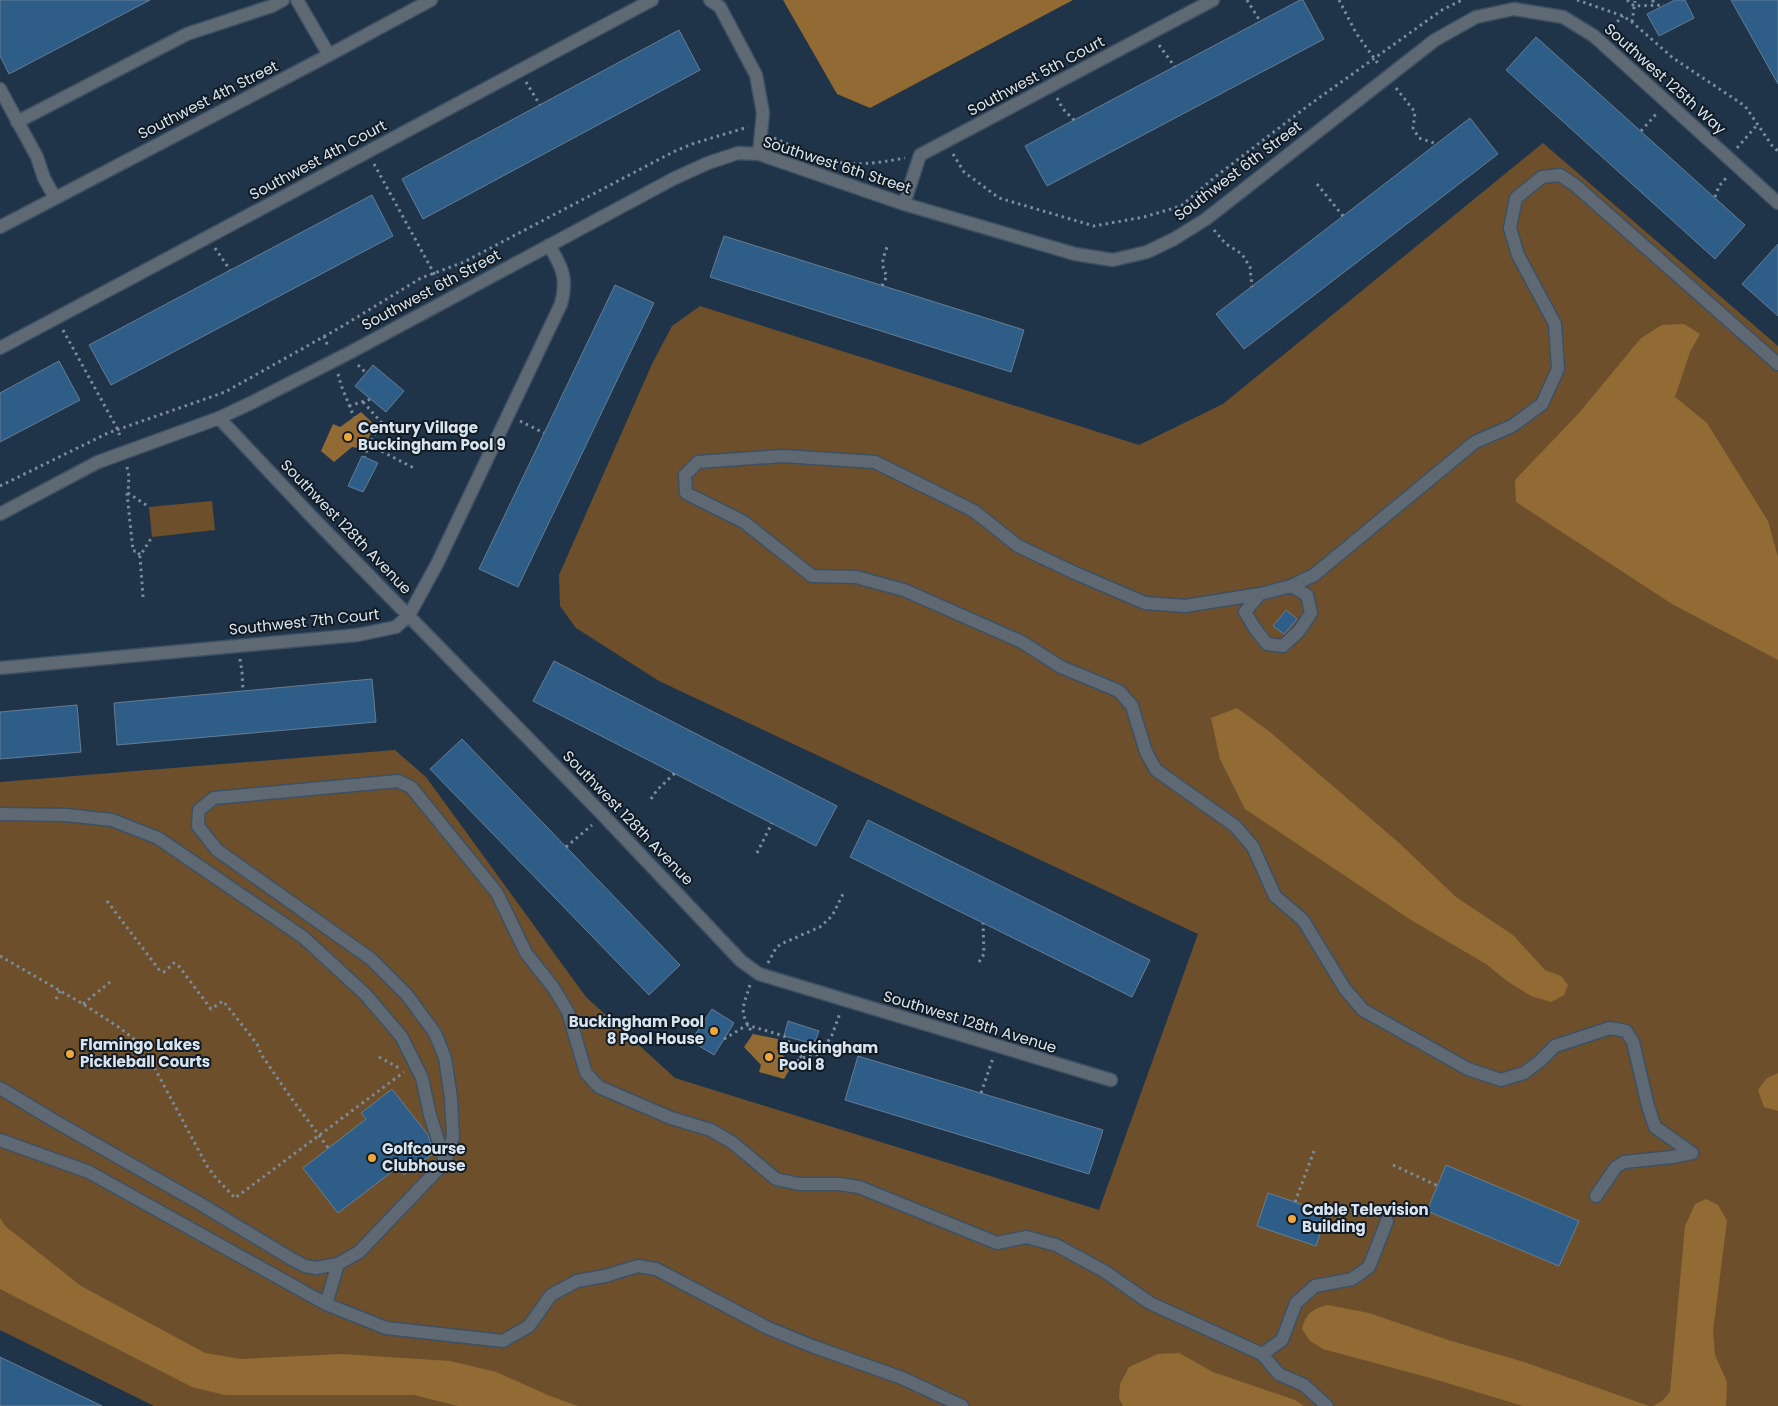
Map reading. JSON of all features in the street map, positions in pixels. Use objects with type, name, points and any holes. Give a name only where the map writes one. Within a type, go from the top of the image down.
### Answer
[{"type":"street","points":[[18,122],[187,34],[272,6],[283,0]]},
{"type":"street","points":[[297,0],[330,55]]},
{"type":"street","name":"Southwest 4th Street","points":[[0,227],[330,55],[431,0]]},
{"type":"street","name":"Southwest 4th Court","points":[[0,348],[652,0]]},
{"type":"street","points":[[710,0],[720,7],[756,75],[763,113],[759,154]]},
{"type":"street","name":"Southwest 5th Court","points":[[904,204],[920,155],[1213,0]]},
{"type":"street","name":"Southwest 6th Street","points":[[0,514],[98,462],[219,418],[326,365],[673,179],[708,163],[738,154],[759,154],[904,204],[1076,254],[1113,260],[1147,252],[1174,239],[1206,219],[1435,40],[1476,17],[1514,9]]},
{"type":"street","name":"Southwest 125th Way","points":[[1514,9],[1563,17],[1600,40],[1778,203]]},
{"type":"street","points":[[0,88],[37,157],[44,178],[55,198]]},
{"type":"street","points":[[1596,1196],[1616,1168],[1624,1162],[1692,1153],[1656,1127],[1648,1106],[1633,1042],[1626,1031],[1610,1028],[1555,1046],[1524,1073],[1500,1080],[1468,1069],[1363,1010],[1345,989],[1303,920],[1275,896],[1253,847],[1235,826],[1156,770],[1146,752],[1132,706],[1118,691],[1061,667],[1022,642],[904,590],[856,578],[812,576],[744,522],[686,492],[685,475],[698,462],[783,456],[875,462],[974,511],[1018,546],[1145,603],[1185,606],[1260,594],[1292,586],[1314,575],[1475,442],[1512,426],[1542,404],[1558,369],[1555,324],[1518,255],[1510,228],[1516,198],[1542,177],[1560,175],[1576,185],[1778,364]]},
{"type":"street","name":"Southwest 7th Court","points":[[0,668],[357,636],[396,627],[409,615],[444,549],[561,304],[565,291],[562,268],[549,245]]},
{"type":"street","name":"Southwest 128th Avenue","points":[[219,418],[313,518],[604,815],[741,961],[759,974],[1111,1080]]},
{"type":"street","points":[[1260,594],[1245,612],[1267,644],[1283,646],[1299,631],[1311,613],[1307,595],[1292,586]]},
{"type":"street","points":[[0,1088],[305,1266],[316,1268],[338,1264],[359,1252],[445,1162],[453,1137],[451,1098],[445,1058],[435,1034],[407,995],[371,960],[217,850],[198,826],[199,810],[214,798],[398,782],[411,787],[497,893],[526,953],[553,987],[568,1012],[586,1073],[599,1087],[671,1118],[710,1130],[733,1143],[776,1179],[799,1184],[838,1184],[859,1187],[997,1243],[1026,1237],[1056,1245],[1104,1271],[1150,1303],[1262,1354],[1279,1374],[1304,1385],[1327,1406]]},
{"type":"street","points":[[0,814],[66,816],[112,820],[158,838],[303,937],[365,994],[401,1036],[422,1078],[430,1115],[445,1162]]},
{"type":"street","points":[[0,1140],[89,1172],[326,1304],[386,1328],[503,1341],[529,1326],[551,1295],[577,1281],[605,1276],[638,1266],[656,1269],[768,1328],[902,1378],[962,1406]]},
{"type":"street","points":[[1262,1354],[1282,1340],[1296,1303],[1314,1286],[1352,1279],[1369,1267],[1387,1221]]},
{"type":"street","points":[[326,1304],[338,1264]]},
{"type":"path","points":[[1247,0],[1260,22]]},
{"type":"path","points":[[946,142],[964,172],[999,198],[1094,226],[1144,217],[1181,206],[1308,105],[1442,10],[1462,0]]},
{"type":"path","points":[[1578,0],[1623,16],[1673,58],[1745,106],[1778,152]]},
{"type":"path","points":[[1627,0],[1653,6],[1664,6]]},
{"type":"path","points":[[1653,0],[1653,6]]},
{"type":"path","points":[[1632,22],[1635,3]]},
{"type":"path","points":[[1600,40],[1623,16]]},
{"type":"path","points":[[1144,37],[1157,41],[1175,67]]},
{"type":"path","points":[[520,70],[540,105]]},
{"type":"path","points":[[1051,87],[1063,109],[1074,120]]},
{"type":"path","points":[[1641,131],[1667,102]]},
{"type":"path","points":[[368,152],[449,299]]},
{"type":"path","points":[[1317,184],[1343,216]]},
{"type":"path","points":[[1190,198],[1226,244],[1242,254],[1250,267],[1252,287]]},
{"type":"path","points":[[208,237],[230,270]]},
{"type":"path","points":[[882,286],[886,276],[882,268],[882,260],[888,244]]},
{"type":"path","points":[[58,318],[60,325],[118,430],[125,452],[129,476],[128,492],[133,551],[138,551],[140,556],[143,597]]},
{"type":"path","points":[[349,406],[371,399]]},
{"type":"path","points":[[363,402],[381,422],[365,449],[365,457]]},
{"type":"path","points":[[507,414],[544,434]]},
{"type":"path","points":[[365,449],[375,448],[416,468]]},
{"type":"path","points":[[128,492],[149,507]]},
{"type":"path","points":[[140,556],[152,536]]},
{"type":"path","points":[[237,646],[242,672],[243,691]]},
{"type":"path","points":[[651,799],[657,790],[675,774]]},
{"type":"path","points":[[566,847],[604,815]]},
{"type":"path","points":[[757,853],[772,824]]},
{"type":"path","points":[[753,1034],[743,1017],[743,1005],[751,982],[765,968],[776,948],[820,927],[832,916],[844,894]]},
{"type":"path","points":[[107,901],[160,971],[164,972],[174,963],[178,965],[211,1009],[223,1001],[228,1006],[257,1044],[261,1054],[329,1149]]},
{"type":"path","points":[[979,962],[984,954],[984,923]]},
{"type":"path","points":[[0,956],[83,1004],[120,1028],[150,1052],[152,1063],[207,1166],[235,1198],[404,1072]]},
{"type":"path","points":[[83,1004],[110,982]]},
{"type":"path","points":[[56,999],[60,991]]},
{"type":"path","points":[[792,1065],[802,1058],[820,1054],[832,1035],[846,1001]]},
{"type":"path","points":[[724,1040],[748,1025],[784,1036],[802,1058]]},
{"type":"path","points":[[981,1093],[997,1047]]},
{"type":"path","points":[[1295,1202],[1314,1151]]},
{"type":"path","points":[[1393,1165],[1438,1186]]},
{"type":"shaded area","points":[[783,0],[1073,0],[870,108],[837,94]]},
{"type":"shaded area","points":[[1543,143],[1778,346],[1778,1406],[154,1406],[0,1330],[0,782],[395,750],[426,777],[586,997],[675,1078],[1099,1210],[1198,934],[659,681],[576,628],[560,606],[559,575],[652,364],[672,326],[700,306],[1139,445],[1223,404]]},
{"type":"shaded area","points":[[1684,324],[1700,334],[1690,352],[1675,397],[1707,423],[1768,521],[1778,557],[1778,660],[1672,604],[1516,502],[1515,480],[1579,413],[1641,338],[1662,325]]},
{"type":"shaded area","name":"Century Village Buckingham Pool 9","points":[[361,412],[375,425],[363,449],[352,447],[334,462],[321,451],[333,424],[340,427]]},
{"type":"shaded area","points":[[212,501],[215,530],[152,537],[149,507]]},
{"type":"shaded area","points":[[1237,708],[1270,732],[1398,842],[1456,897],[1513,935],[1545,970],[1561,976],[1568,985],[1564,995],[1551,1002],[1531,996],[1507,981],[1486,964],[1411,920],[1245,809],[1220,759],[1211,718]]},
{"type":"shaded area","name":"Buckingham Pool 8","points":[[753,1034],[778,1039],[777,1049],[792,1065],[784,1079],[759,1072],[761,1065],[744,1047]]},
{"type":"shaded area","points":[[1778,1073],[1778,1111],[1764,1107],[1758,1090],[1767,1078]]},
{"type":"shaded area","points":[[1706,1199],[1718,1205],[1727,1221],[1713,1331],[1715,1355],[1727,1382],[1726,1406],[1653,1406],[1662,1401],[1670,1392],[1685,1226],[1695,1204]]},
{"type":"shaded area","points":[[0,1218],[5,1226],[81,1286],[205,1353],[241,1359],[342,1354],[450,1361],[496,1372],[578,1406],[458,1406],[414,1395],[225,1395],[192,1387],[0,1289]]},
{"type":"shaded area","points":[[1328,1305],[1369,1313],[1448,1340],[1524,1362],[1649,1406],[1523,1406],[1434,1379],[1323,1349],[1310,1341],[1302,1329],[1305,1319],[1310,1312]]},
{"type":"shaded area","points":[[1179,1353],[1213,1372],[1295,1400],[1304,1406],[1123,1406],[1119,1398],[1120,1384],[1129,1367],[1158,1354]]},
{"type":"building","points":[[0,0],[150,0],[9,74],[0,56]]},
{"type":"building","points":[[1303,0],[1324,39],[1047,186],[1025,146]]},
{"type":"building","points":[[1675,0],[1685,0],[1694,18],[1659,36],[1647,14]]},
{"type":"building","points":[[1731,0],[1778,0],[1778,84]]},
{"type":"building","points":[[679,30],[700,70],[423,219],[402,179]]},
{"type":"building","points":[[1536,37],[1745,225],[1715,259],[1506,70]]},
{"type":"building","points":[[1470,118],[1498,154],[1244,349],[1216,314]]},
{"type":"building","points":[[372,195],[393,236],[111,385],[89,345]]},
{"type":"building","points":[[724,236],[1024,330],[1011,372],[710,277]]},
{"type":"building","points":[[1778,244],[1778,316],[1742,284]]},
{"type":"building","points":[[615,285],[654,303],[518,587],[479,569]]},
{"type":"building","points":[[59,361],[80,400],[0,442],[0,393]]},
{"type":"building","points":[[373,365],[404,391],[386,412],[355,386]]},
{"type":"building","points":[[362,456],[378,463],[363,492],[348,486]]},
{"type":"building","points":[[1286,610],[1297,619],[1284,634],[1273,626]]},
{"type":"building","points":[[554,661],[837,806],[816,846],[533,701]]},
{"type":"building","points":[[372,679],[376,722],[117,745],[114,703]]},
{"type":"building","points":[[77,705],[81,752],[0,759],[0,712]]},
{"type":"building","points":[[462,739],[680,965],[649,995],[430,769]]},
{"type":"building","points":[[868,820],[1150,960],[1132,997],[850,857]]},
{"type":"building","name":"Buckingham Pool 8 Pool House","points":[[712,1009],[734,1023],[714,1055],[691,1041]]},
{"type":"building","points":[[788,1021],[819,1031],[814,1044],[784,1036]]},
{"type":"building","points":[[858,1056],[1103,1130],[1089,1174],[845,1100]]},
{"type":"building","name":"Golfcourse Clubhouse","points":[[392,1089],[428,1135],[434,1153],[404,1175],[398,1167],[338,1213],[303,1168],[366,1119],[361,1113]]},
{"type":"building","points":[[1446,1165],[1579,1221],[1559,1266],[1427,1211]]},
{"type":"building","name":"Cable Television Building","points":[[1268,1193],[1327,1213],[1316,1246],[1257,1226]]},
{"type":"building","points":[[0,1357],[102,1406],[0,1406]]},
{"type":"place","name":"Century Village Buckingham Pool 9","points":[[348,437]]},
{"type":"place","name":"Buckingham Pool 8 Pool House","points":[[714,1031]]},
{"type":"place","name":"Flamingo Lakes Pickleball Courts","points":[[70,1054]]},
{"type":"place","name":"Buckingham Pool 8","points":[[769,1057]]},
{"type":"place","name":"Golfcourse Clubhouse","points":[[372,1158]]},
{"type":"place","name":"Cable Television Building","points":[[1292,1219]]}]
